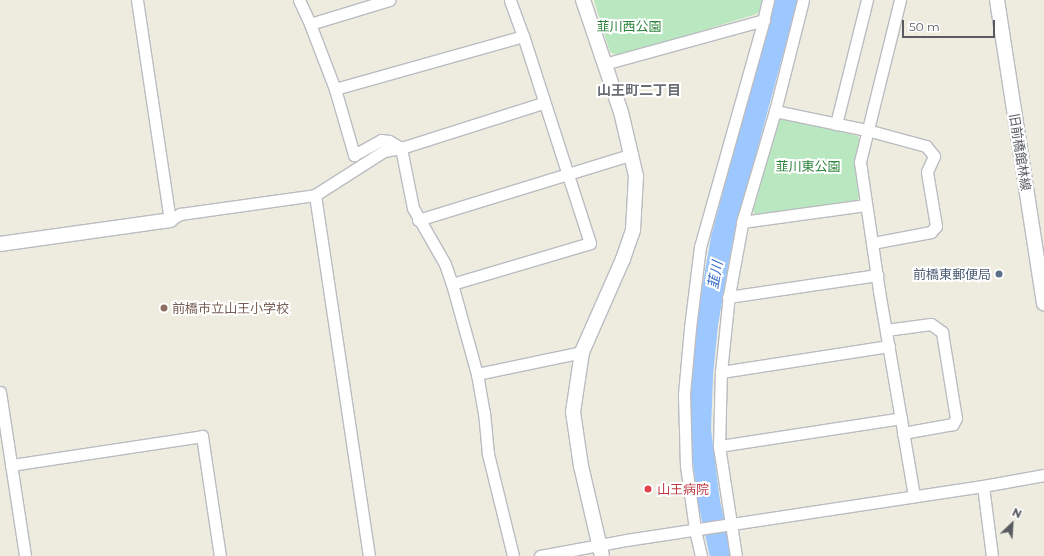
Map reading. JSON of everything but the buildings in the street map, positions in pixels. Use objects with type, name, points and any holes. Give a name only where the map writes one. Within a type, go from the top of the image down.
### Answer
[{"type":"street","points":[[137,0],[170,220]]},
{"type":"street","points":[[299,0],[335,89],[354,155],[381,140],[389,141],[401,148],[412,208],[445,264],[477,374],[484,412],[488,454],[513,556]]},
{"type":"street","points":[[310,24],[389,0]]},
{"type":"street","points":[[452,284],[590,243],[510,0]]},
{"type":"street","points":[[583,0],[632,154],[637,191],[633,230],[582,352],[573,412],[582,466],[601,551]]},
{"type":"street","points":[[701,556],[698,529],[686,466],[684,394],[699,254],[764,20],[768,0]]},
{"type":"street","points":[[736,556],[729,524],[719,446],[721,372],[728,297],[742,222],[775,110],[803,0]]},
{"type":"street","points":[[836,124],[867,0]]},
{"type":"street","points":[[900,0],[860,162],[877,275],[914,496]]},
{"type":"street","name":"旧前橋館林線","points":[[997,0],[1044,303]]},
{"type":"street","points":[[604,64],[764,20]]},
{"type":"street","points":[[335,89],[523,36]]},
{"type":"street","points":[[0,244],[170,220],[180,214],[315,195],[384,151],[401,148],[544,103]]},
{"type":"street","points":[[775,110],[867,130],[926,146],[934,156],[927,172],[936,226],[932,232],[872,243]]},
{"type":"street","points":[[418,220],[632,154]]},
{"type":"street","points":[[315,195],[369,556]]},
{"type":"street","points":[[742,222],[866,205]]},
{"type":"street","points":[[728,297],[877,275]]},
{"type":"street","points":[[886,330],[931,324],[942,332],[956,418],[953,424],[903,433]]},
{"type":"street","points":[[721,372],[889,346]]},
{"type":"street","points":[[477,374],[582,352]]},
{"type":"street","points":[[0,392],[25,556]]},
{"type":"street","points":[[719,446],[901,418]]},
{"type":"street","points":[[11,464],[202,436],[220,556]]},
{"type":"street","points":[[540,556],[601,551],[698,529],[983,486],[1044,475]]},
{"type":"street","points":[[983,486],[992,556]]},
{"type":"green space","name":"韮川西公園","points":[[594,0],[762,0],[761,8],[758,13],[753,15],[619,56],[610,52]]},
{"type":"green space","name":"韮川東公園","points":[[784,117],[858,136],[860,141],[854,164],[861,195],[856,202],[756,216],[752,209],[777,121]]},
{"type":"waterway","name":"韮川","points":[[721,556],[709,502],[700,430],[702,375],[707,324],[722,238],[786,0]]},
{"type":"place","name":"前橋東郵便局","points":[[999,274]]},
{"type":"place","name":"前橋市立山王小学校","points":[[164,308]]},
{"type":"place","name":"山王病院","points":[[648,489]]},
{"type":"district","name":"山王町二丁目","points":[[639,90]]}]
